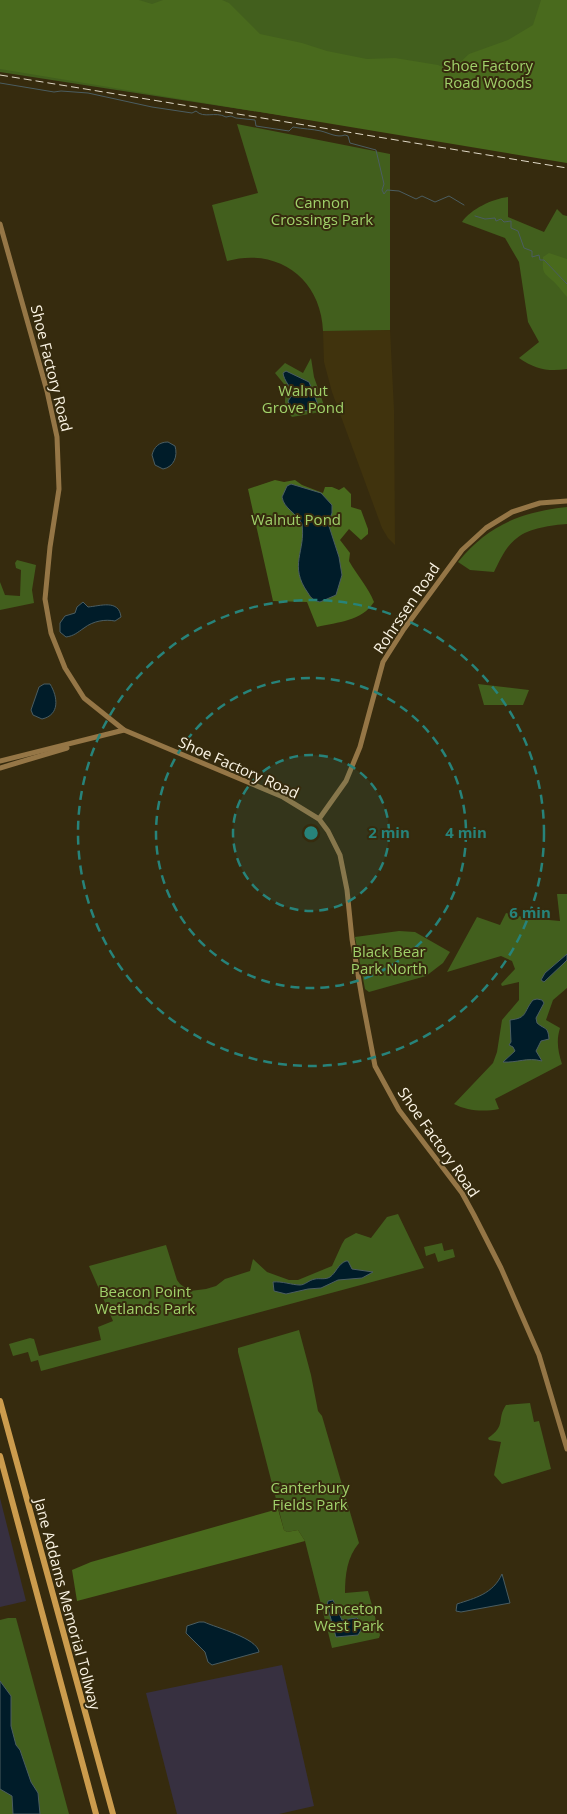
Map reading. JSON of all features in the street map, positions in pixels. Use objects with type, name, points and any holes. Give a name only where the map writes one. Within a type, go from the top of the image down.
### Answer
[{"type":"highway","name":"Jane Addams Memorial Tollway","points":[[0,1401],[113,1814]]},
{"type":"highway","name":"Jane Addams Memorial Tollway","points":[[0,1456],[96,1814]]},
{"type":"street","name":"Shoe Factory Road","points":[[0,224],[47,391],[57,437],[59,489],[50,547],[45,599],[51,633],[65,668],[84,698],[124,730],[282,797],[319,819],[328,831],[340,855],[347,890],[352,939],[362,998],[376,1066],[398,1110],[462,1193],[474,1214],[539,1356],[567,1450]]},
{"type":"street","name":"Rohrssen Road","points":[[319,819],[346,782],[360,747],[383,662],[404,629],[462,550],[486,528],[512,512],[540,503],[567,501]]},
{"type":"street","points":[[0,768],[124,730]]},
{"type":"street","points":[[0,761],[98,738]]},
{"type":"shaded area","points":[[390,330],[394,410],[395,545],[382,528],[332,392],[324,362],[323,331]]},
{"type":"shaded area","points":[[0,1498],[26,1601],[0,1607]]},
{"type":"shaded area","points":[[282,1665],[314,1806],[279,1814],[177,1814],[146,1693]]},
{"type":"green space","name":"Shoe Factory Road Woods","points":[[0,0],[567,0],[567,162],[390,132],[0,72]]},
{"type":"green space","name":"Shoe Factory Road Woods","points":[[0,0],[139,0],[152,4],[163,0],[222,0],[229,3],[260,34],[367,59],[395,58],[438,65],[451,71],[469,54],[508,40],[533,25],[541,0],[567,0],[567,163],[0,69]]},
{"type":"green space","name":"Cannon Crossings Park","points":[[237,124],[390,154],[390,330],[323,331],[320,312],[314,296],[305,282],[293,271],[279,263],[263,259],[245,258],[227,261],[212,205],[258,193]]},
{"type":"green space","points":[[508,197],[508,217],[544,232],[557,209],[567,216],[567,369],[542,369],[519,358],[539,342],[528,322],[519,262],[505,238],[462,222],[482,205]]},
{"type":"green space","points":[[549,253],[567,259],[567,297],[544,271],[543,257]]},
{"type":"green space","name":"Walnut Grove Pond","points":[[311,358],[314,377],[326,411],[292,417],[285,404],[288,389],[275,373],[285,363],[303,373]]},
{"type":"green space","name":"Walnut Pond","points":[[275,480],[284,482],[295,480],[302,485],[323,493],[325,487],[339,490],[344,487],[351,494],[351,507],[361,510],[368,534],[361,540],[349,529],[340,540],[350,553],[349,561],[374,602],[363,613],[349,620],[317,627],[307,602],[273,601],[248,489]]},
{"type":"green space","points":[[567,507],[567,524],[541,528],[522,535],[506,549],[494,572],[470,570],[458,562],[481,538],[506,522],[535,512]]},
{"type":"green space","points":[[17,560],[36,565],[32,590],[34,603],[0,610],[0,582],[5,595],[20,596],[21,570],[16,568],[15,563]]},
{"type":"green space","points":[[478,684],[529,690],[523,705],[484,705]]},
{"type":"green space","points":[[557,894],[567,894],[567,988],[553,1000],[546,1020],[560,1028],[558,1046],[562,1064],[495,1099],[499,1109],[476,1110],[454,1104],[493,1063],[497,1052],[502,1020],[519,1000],[519,982],[502,986],[501,984],[515,969],[512,961],[501,956],[447,972],[477,917],[500,925],[506,913],[527,918],[560,921]]},
{"type":"green space","name":"Black Bear Park North","points":[[399,931],[415,932],[450,952],[443,963],[426,976],[369,992],[365,989],[355,937]]},
{"type":"green space","name":"Beacon Point Wetlands Park","points":[[398,1214],[424,1268],[41,1371],[38,1360],[31,1362],[28,1352],[13,1356],[9,1344],[30,1338],[34,1339],[39,1356],[101,1340],[98,1327],[113,1321],[89,1266],[166,1245],[177,1280],[190,1291],[216,1286],[225,1279],[250,1271],[253,1259],[267,1272],[289,1280],[298,1280],[332,1266],[345,1239],[356,1233],[371,1238],[387,1217]]},
{"type":"green space","points":[[442,1243],[444,1251],[453,1249],[455,1257],[438,1262],[435,1253],[426,1256],[424,1247]]},
{"type":"green space","name":"Canterbury Fields Park","points":[[299,1330],[318,1411],[322,1416],[359,1543],[352,1554],[348,1566],[345,1593],[368,1591],[380,1635],[379,1638],[332,1648],[305,1541],[298,1530],[287,1532],[284,1530],[238,1352],[238,1348]]},
{"type":"green space","points":[[530,1403],[534,1422],[539,1421],[551,1469],[502,1484],[494,1475],[501,1442],[489,1440],[488,1438],[499,1426],[506,1405]]},
{"type":"green space","points":[[278,1509],[284,1530],[287,1532],[298,1530],[305,1541],[77,1601],[72,1570],[91,1562]]},
{"type":"green space","points":[[16,1618],[69,1814],[0,1814],[0,1620]]},
{"type":"water","name":"Walnut Grove Pond","points":[[286,371],[309,382],[318,405],[317,409],[295,412],[291,409],[288,401],[293,394],[283,373]]},
{"type":"water","points":[[168,442],[175,446],[175,457],[170,466],[163,469],[155,465],[152,455],[157,446]]},
{"type":"water","points":[[291,484],[321,493],[332,505],[332,513],[328,523],[339,557],[342,575],[336,595],[320,602],[310,596],[299,574],[298,566],[303,534],[302,524],[285,505],[282,497],[287,486]]},
{"type":"water","points":[[83,602],[88,607],[113,606],[120,611],[121,617],[115,621],[103,620],[95,622],[74,635],[66,637],[60,632],[60,623],[65,616],[75,613],[77,607]]},
{"type":"water","points":[[44,684],[50,684],[53,689],[56,705],[52,714],[42,719],[33,715],[31,710],[39,687]]},
{"type":"water","points":[[567,954],[567,960],[544,982],[541,980],[545,973]]},
{"type":"water","points":[[533,1000],[542,1000],[544,1003],[536,1018],[537,1023],[547,1030],[549,1035],[549,1039],[541,1041],[536,1051],[542,1061],[503,1062],[515,1051],[509,1045],[511,1042],[510,1020],[523,1016]]},
{"type":"water","points":[[348,1261],[352,1269],[373,1272],[362,1278],[338,1280],[321,1288],[286,1294],[274,1291],[273,1282],[300,1285],[317,1279],[328,1278]]},
{"type":"water","points":[[502,1574],[510,1603],[461,1612],[456,1611],[457,1604],[489,1591]]},
{"type":"water","points":[[333,1600],[342,1620],[357,1618],[360,1621],[361,1630],[358,1635],[336,1637],[327,1605],[328,1601]]},
{"type":"water","points":[[204,1622],[244,1638],[257,1647],[259,1652],[212,1665],[208,1662],[205,1652],[186,1633],[187,1626]]},
{"type":"water","points":[[0,1681],[11,1696],[11,1726],[16,1745],[20,1750],[31,1782],[38,1793],[40,1814],[13,1814],[12,1796],[0,1789]]},
{"type":"waterway","points":[[0,83],[54,92],[88,93],[152,107],[192,113],[196,111],[203,114],[226,117],[231,116],[255,120],[256,126],[289,131],[293,127],[321,131],[336,136],[345,135],[348,136],[350,143],[376,150],[384,184],[382,190],[384,194],[387,190],[399,191],[416,199],[422,196],[435,202],[449,196],[464,205]]},
{"type":"waterway","points":[[475,216],[485,219],[495,218],[496,221],[501,219],[504,222],[511,221],[511,228],[518,231],[524,248],[532,251],[532,257],[539,255],[540,260],[544,260],[567,284]]},
{"type":"railway","points":[[0,75],[567,168]]},
{"type":"park label","name":"Princeton West Park","points":[[349,1616]]}]
